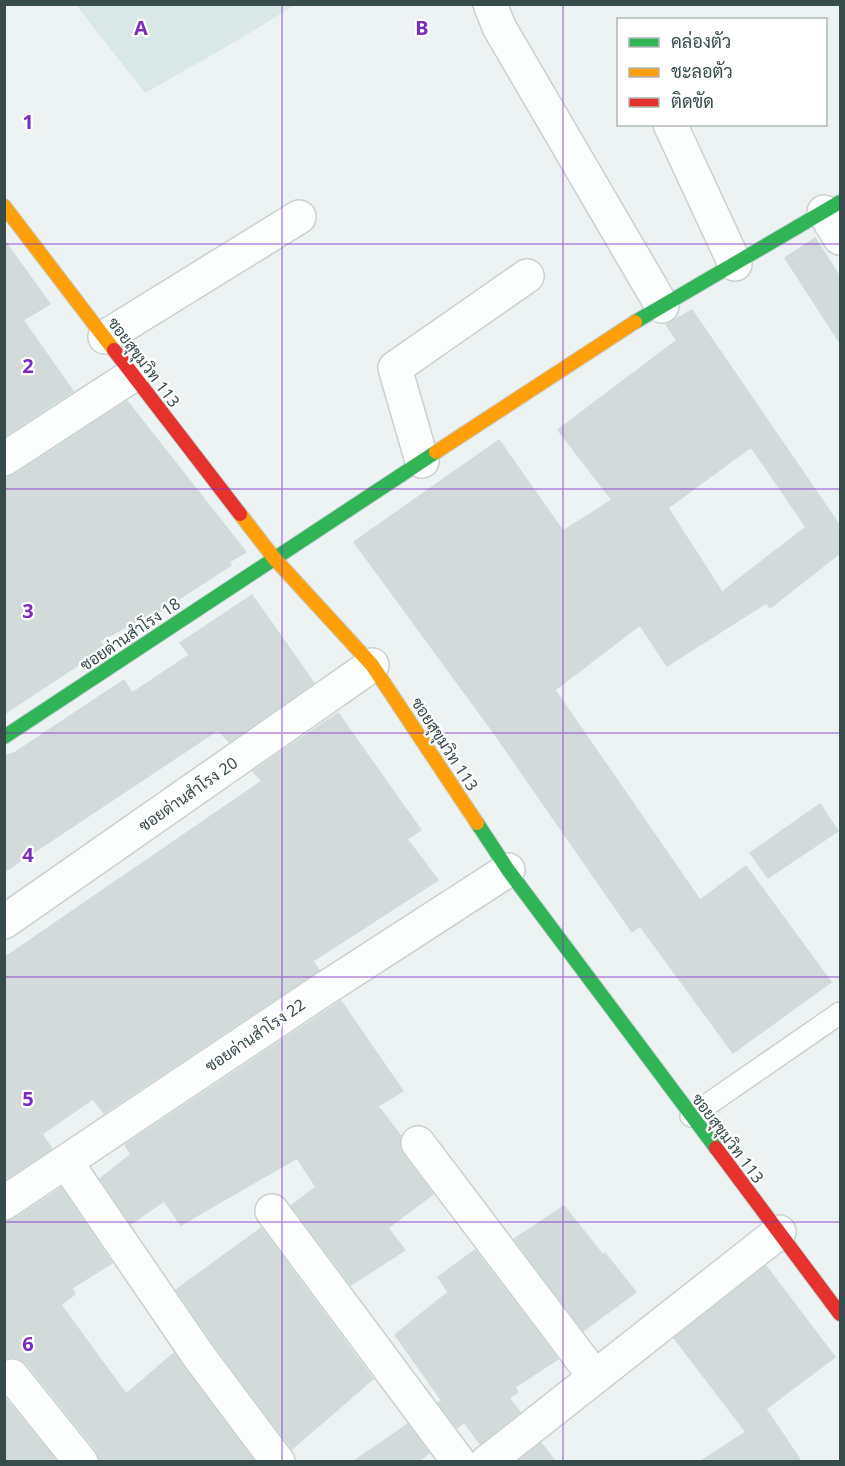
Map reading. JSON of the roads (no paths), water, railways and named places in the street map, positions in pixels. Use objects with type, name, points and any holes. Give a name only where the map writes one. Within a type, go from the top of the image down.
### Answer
[{"type":"main road","name":"ซอยสุขุมวิท 113","points":[[4,206],[274,558],[372,665],[508,870],[840,1314]]},
{"type":"main road","name":"ซอยด่านสำโรง 18","points":[[4,737],[612,335],[735,264],[835,217]]},
{"type":"street","points":[[490,4],[499,27],[662,306]]},
{"type":"street","points":[[671,126],[735,264]]},
{"type":"street","points":[[105,337],[299,217]]},
{"type":"street","points":[[422,461],[395,368],[527,276]]},
{"type":"street","points":[[4,459],[133,375]]},
{"type":"street","name":"ซอยด่านสำโรง 20","points":[[4,922],[372,665]]},
{"type":"street","name":"ซอยด่านสำโรง 22","points":[[4,1203],[318,993],[508,870]]},
{"type":"street","points":[[418,1143],[595,1377]]},
{"type":"street","points":[[66,1162],[198,1355],[278,1461]]},
{"type":"street","points":[[272,1211],[459,1461]]},
{"type":"street","points":[[487,1461],[779,1232]]},
{"type":"street","points":[[12,1376],[81,1461]]},
{"type":"lane","points":[[691,1116],[840,1013]]}]
